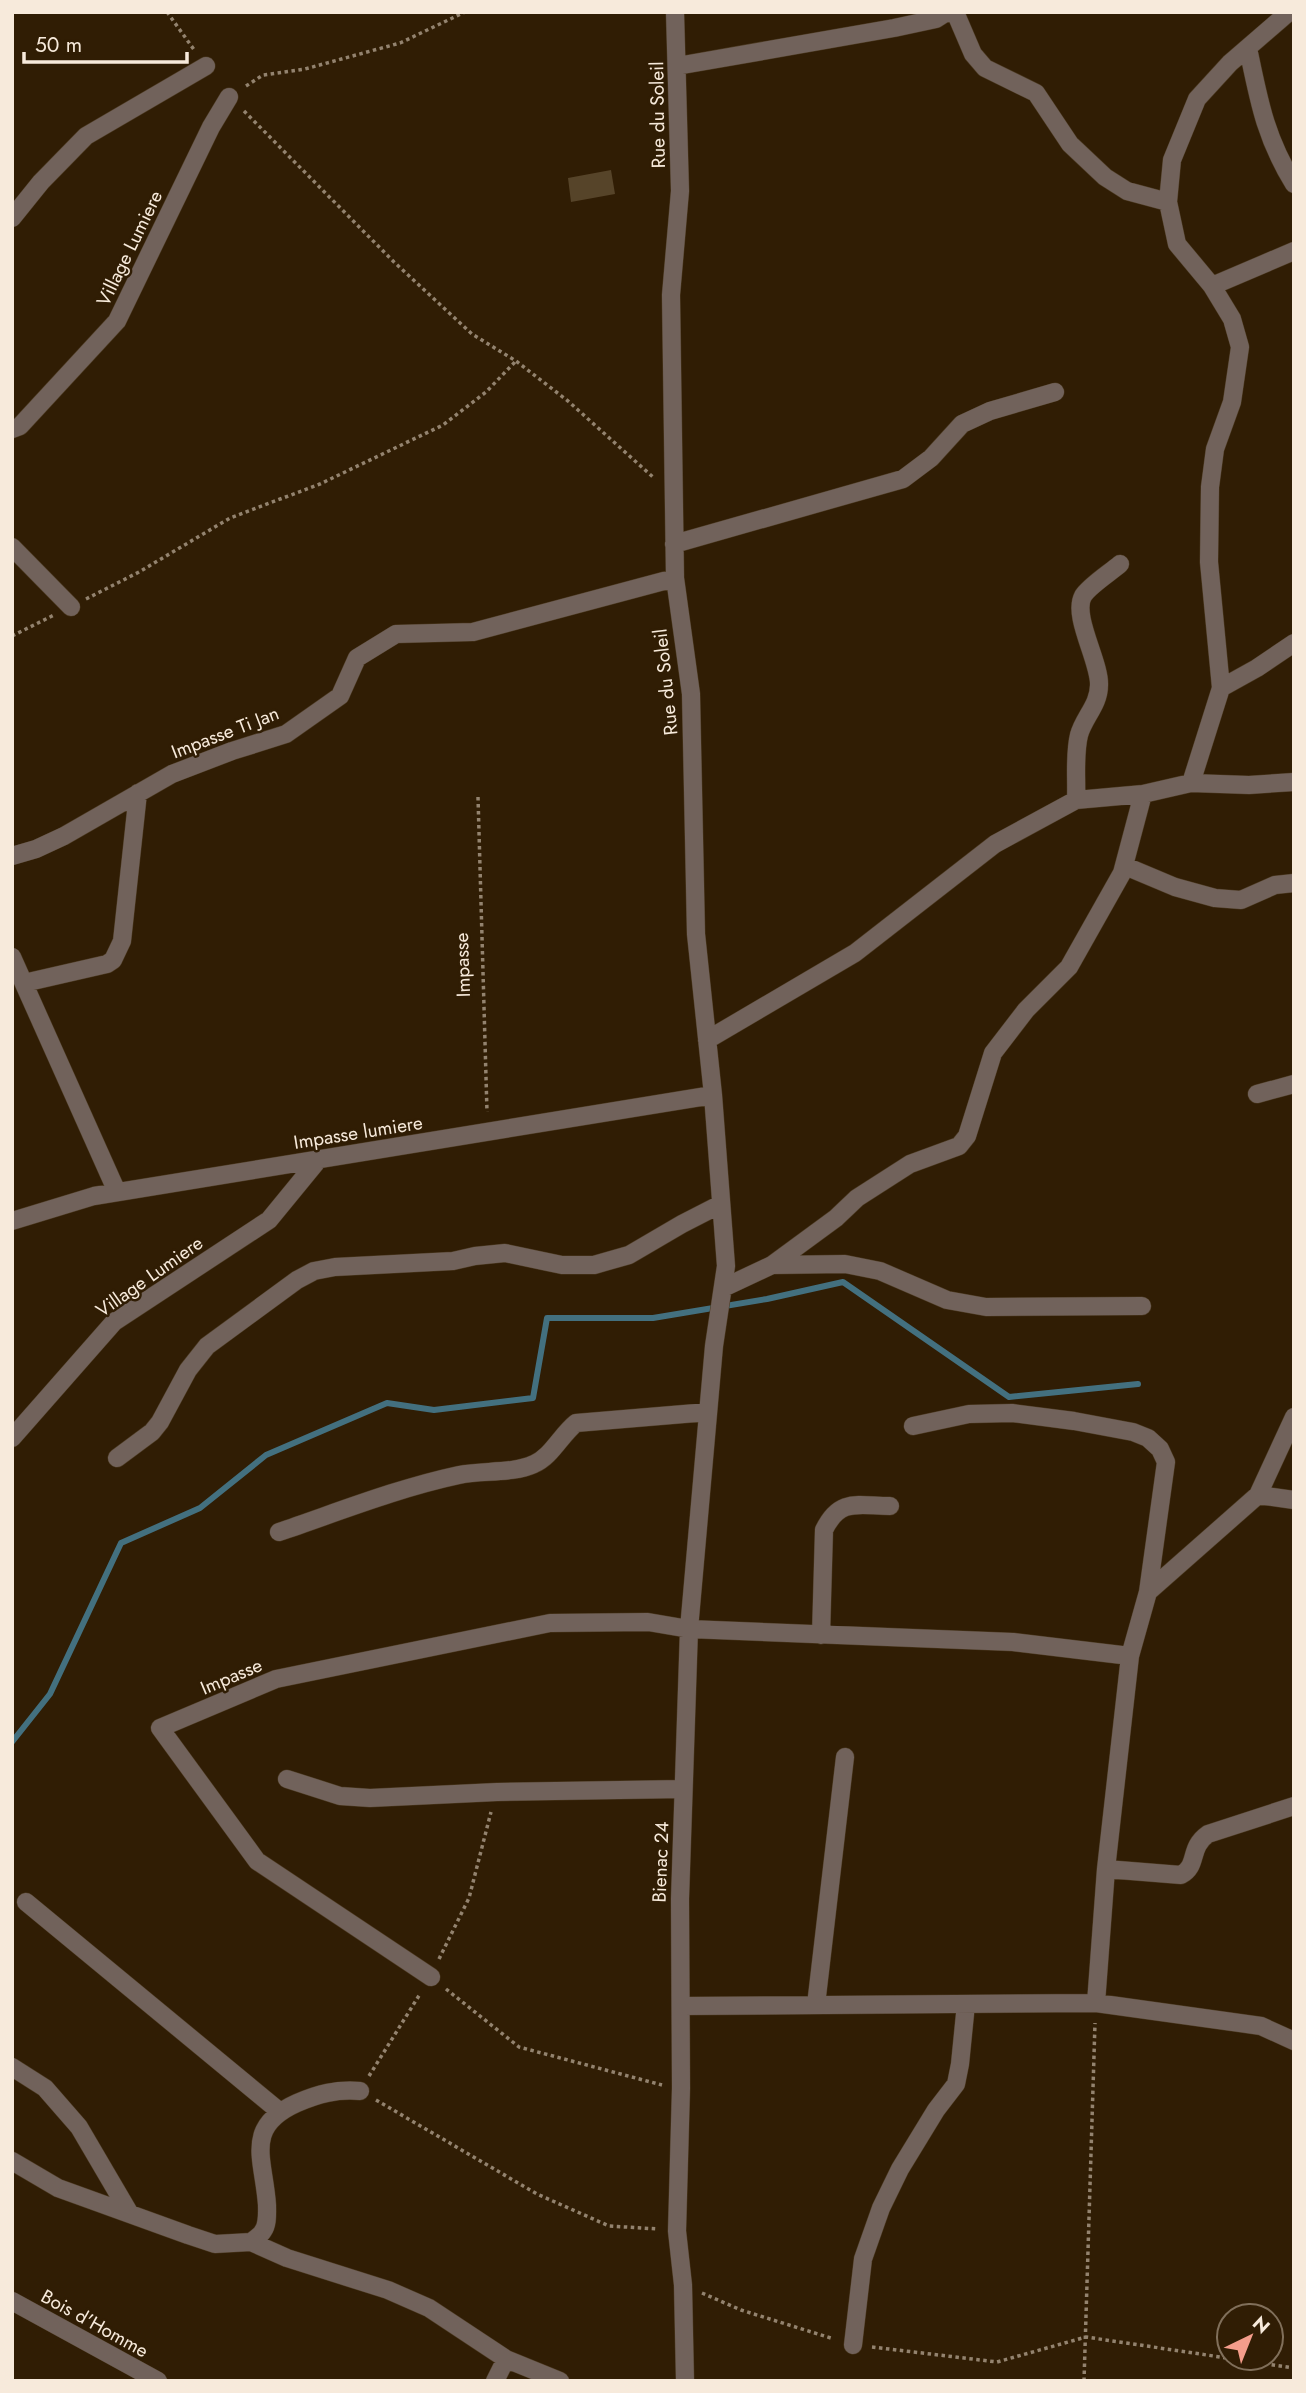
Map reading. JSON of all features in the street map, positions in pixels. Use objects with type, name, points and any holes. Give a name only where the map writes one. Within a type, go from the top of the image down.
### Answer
[{"type":"street","name":"Rue du Soleil","points":[[675,12],[680,191],[670,295],[672,493],[675,578],[691,694],[696,934],[713,1095],[726,1266],[714,1346]]},
{"type":"street","points":[[677,66],[894,28],[936,19],[947,12]]},
{"type":"street","points":[[955,12],[973,54],[985,68],[1036,93],[1070,144],[1105,177],[1127,191],[1168,202]]},
{"type":"street","points":[[1191,783],[1221,688],[1209,562],[1210,487],[1214,449],[1232,402],[1240,347],[1232,319],[1212,286],[1178,244],[1168,202],[1172,160],[1197,99],[1230,63],[1289,12]]},
{"type":"street","points":[[1248,48],[1264,123],[1278,158],[1294,184]]},
{"type":"street","points":[[12,218],[41,182],[86,136],[206,66]]},
{"type":"street","name":"Village Lumiere","points":[[12,429],[20,426],[117,321],[211,127],[229,97]]},
{"type":"street","points":[[1212,286],[1294,251]]},
{"type":"street","points":[[674,544],[903,479],[931,458],[962,424],[990,411],[1055,392]]},
{"type":"street","points":[[12,547],[71,607]]},
{"type":"street","points":[[1076,800],[1079,737],[1097,701],[1099,685],[1081,605],[1083,596],[1120,564]]},
{"type":"street","name":"Impasse Ti Jan","points":[[12,856],[64,836],[172,774],[286,734],[340,696],[357,658],[396,634],[473,632],[675,578]]},
{"type":"street","points":[[1221,688],[1294,643]]},
{"type":"street","points":[[707,1040],[855,953],[995,844],[1076,800],[1143,794],[1191,783],[1250,785],[1294,782]]},
{"type":"street","points":[[24,983],[107,964],[113,960],[122,941],[138,793]]},
{"type":"street","points":[[723,1288],[772,1265],[875,1186],[910,1164],[958,1146],[967,1136],[993,1053],[1026,1010],[1069,967],[1125,866],[1143,794]]},
{"type":"street","points":[[1125,866],[1175,887],[1215,898],[1241,900],[1275,886],[1294,883]]},
{"type":"street","points":[[12,957],[117,1192]]},
{"type":"street","points":[[1257,1094],[1294,1084]]},
{"type":"street","name":"Impasse lumiere","points":[[12,1221],[94,1196],[713,1095]]},
{"type":"street","name":"Village Lumiere","points":[[12,1438],[114,1322],[269,1220],[319,1160]]},
{"type":"street","points":[[117,1458],[152,1432],[188,1370],[207,1346],[297,1280],[314,1271],[335,1267],[453,1261],[505,1253],[562,1265],[594,1265],[629,1255],[722,1204]]},
{"type":"street","points":[[772,1265],[845,1265],[880,1270],[947,1300],[986,1307],[1142,1306]]},
{"type":"street","name":"Bienac 24","points":[[685,2381],[683,2285],[677,2231],[683,1789],[689,1629],[714,1346]]},
{"type":"street","points":[[279,1532],[381,1497],[459,1475],[533,1465],[545,1458],[565,1432],[576,1423],[708,1412]]},
{"type":"street","points":[[913,1426],[970,1414],[1012,1413],[1073,1421],[1133,1432],[1148,1438],[1160,1448],[1166,1462],[1148,1592],[1130,1656],[1106,1869],[1096,2003]]},
{"type":"street","points":[[1148,1592],[1258,1495],[1294,1417]]},
{"type":"street","points":[[1258,1495],[1294,1500]]},
{"type":"street","points":[[821,1635],[824,1530],[831,1514],[844,1506],[890,1506]]},
{"type":"street","name":"Impasse","points":[[430,1977],[257,1861],[160,1728],[275,1679],[550,1623],[648,1622],[689,1629]]},
{"type":"street","points":[[689,1629],[1013,1642],[1130,1656]]},
{"type":"street","points":[[816,2005],[845,1757]]},
{"type":"street","points":[[287,1779],[340,1796],[370,1798],[497,1791],[683,1789]]},
{"type":"street","points":[[1106,1869],[1181,1875],[1186,1873],[1192,1863],[1197,1843],[1208,1834],[1294,1806]]},
{"type":"street","points":[[26,1902],[279,2111]]},
{"type":"street","points":[[681,2007],[1096,2003],[1261,2026],[1294,2041]]},
{"type":"street","points":[[853,2344],[863,2259],[881,2208],[900,2169],[936,2110],[956,2084],[965,2004]]},
{"type":"street","points":[[12,2067],[45,2088],[79,2127],[130,2214]]},
{"type":"street","points":[[251,2242],[263,2232],[267,2218],[260,2143],[263,2130],[279,2111],[317,2094],[342,2089],[360,2091]]},
{"type":"street","points":[[12,2161],[58,2188],[215,2244],[251,2242],[287,2258],[388,2290],[429,2308],[506,2359],[560,2381]]},
{"type":"street","name":"Bois d'Homme","points":[[12,2301],[159,2381]]},
{"type":"street","points":[[495,2381],[506,2359]]},
{"type":"path","points":[[167,12],[206,66]]},
{"type":"path","points":[[465,12],[400,43],[305,69],[263,75],[229,97],[394,261],[472,334],[516,361],[568,401],[672,493]]},
{"type":"path","points":[[12,636],[139,572],[230,518],[320,484],[443,425],[486,392],[516,361]]},
{"type":"path","name":"Impasse","points":[[478,797],[488,1132]]},
{"type":"path","points":[[497,1791],[469,1898],[430,1977],[360,2091],[537,2194],[609,2226],[677,2231]]},
{"type":"path","points":[[430,1977],[519,2047],[653,2084],[681,2088]]},
{"type":"path","points":[[1084,2381],[1096,2003]]},
{"type":"path","points":[[683,2285],[741,2310],[853,2344],[998,2362],[1086,2337],[1294,2368]]},
{"type":"building","points":[[611,170],[615,194],[571,202],[568,178]]},
{"type":"waterway","points":[[12,1742],[50,1694],[121,1543],[200,1508],[266,1455],[387,1403],[434,1410],[533,1398],[547,1318],[653,1318],[767,1299],[843,1282],[1009,1397],[1138,1384]]}]
